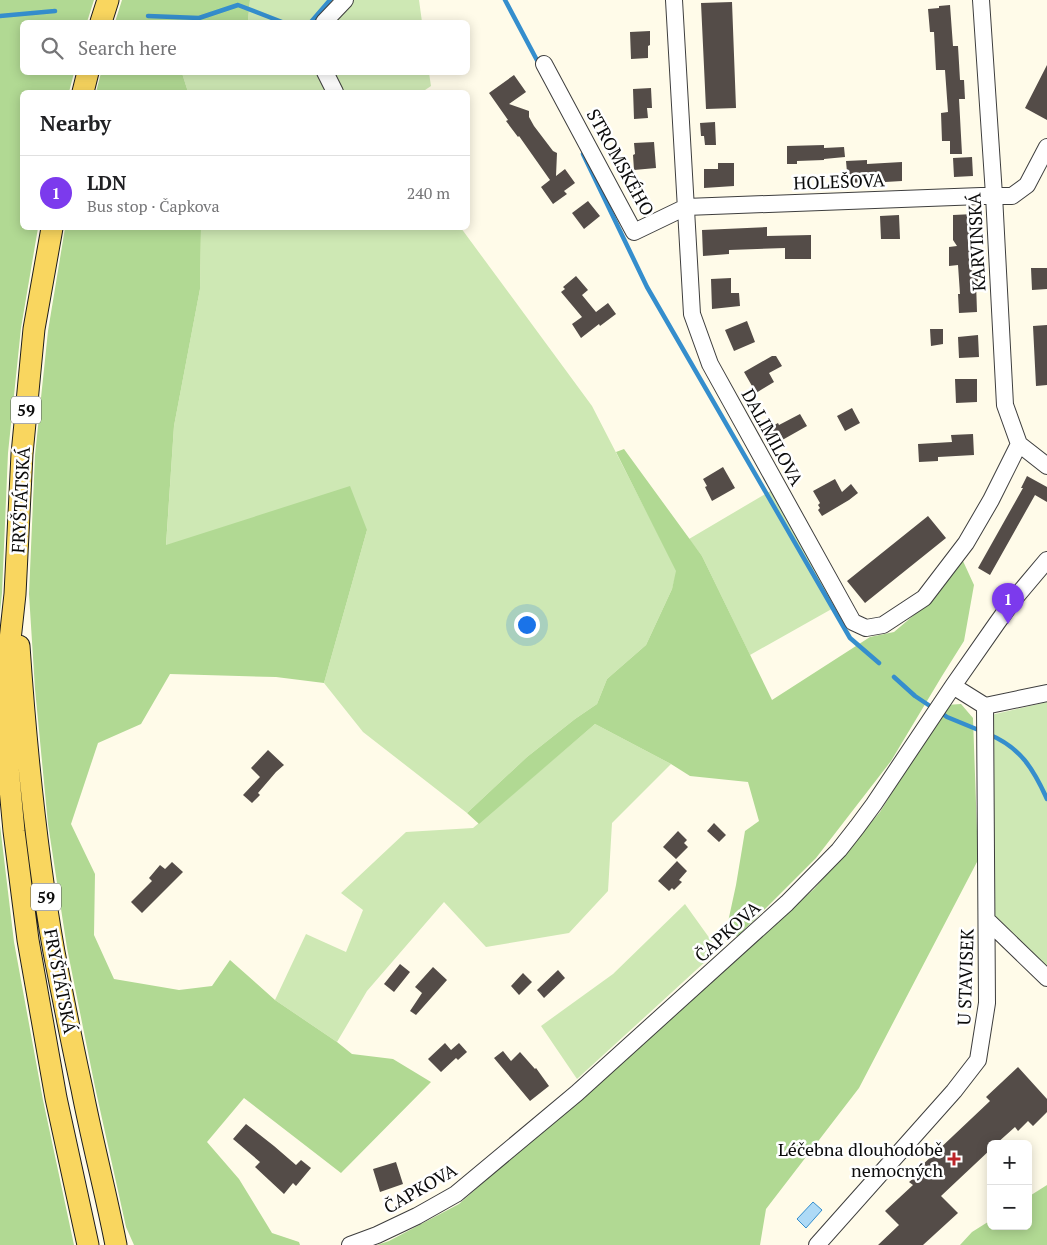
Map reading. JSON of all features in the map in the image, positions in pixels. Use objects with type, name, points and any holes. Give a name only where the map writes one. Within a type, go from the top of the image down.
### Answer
[{"type":"main road","points":[[102,20],[108,0]]},
{"type":"main road","points":[[84,90],[87,75]]},
{"type":"main road","name":"FRYŠTÁTSKÁ","points":[[52,230],[34,329],[22,444],[15,594],[5,686],[8,767],[28,940],[54,1089],[88,1245]]},
{"type":"main road","name":"FRYŠTÁTSKÁ","points":[[15,594],[35,826],[54,951],[116,1245]]},
{"type":"street","points":[[326,20],[345,0]]},
{"type":"street","name":"DALIMILOVA","points":[[674,0],[692,314],[710,364],[853,622],[866,628],[883,625],[924,598],[966,544],[1019,444]]},
{"type":"street","name":"KARVINSKÁ","points":[[981,0],[994,195],[1004,405],[1019,444]]},
{"type":"street","name":"STROMSKÉHO","points":[[544,64],[634,232],[686,208]]},
{"type":"street","points":[[326,75],[334,90]]},
{"type":"street","name":"HOLEŠOVA","points":[[686,208],[994,195],[1012,196],[1027,185],[1047,148]]},
{"type":"street","points":[[1019,444],[1047,466]]},
{"type":"street","name":"ČAPKOVA","points":[[350,1245],[377,1235],[417,1216],[456,1194],[577,1093],[780,910],[839,850],[857,827],[1004,613],[1047,560]]},
{"type":"street","points":[[953,686],[985,706],[1047,693]]},
{"type":"street","name":"U STAVISEK","points":[[817,1245],[954,1091],[978,1060],[988,1002],[985,706]]},
{"type":"street","name":"U STAVISEK","points":[[987,920],[1047,978]]},
{"type":"green space","points":[[0,0],[94,0],[88,20],[20,20],[20,75],[73,75],[70,90],[20,90],[20,230],[38,230],[21,328],[8,453],[0,612]]},
{"type":"green space","points":[[122,0],[250,0],[248,20],[116,20]]},
{"type":"green space","points":[[250,0],[419,0],[422,20],[248,20]]},
{"type":"green space","points":[[100,75],[183,75],[187,90],[97,90]]},
{"type":"green space","points":[[183,75],[429,75],[431,86],[425,90],[187,90]]},
{"type":"green space","points":[[65,230],[201,230],[200,289],[174,426],[166,545],[350,486],[367,530],[324,683],[276,677],[170,674],[141,724],[98,743],[71,824],[95,874],[94,935],[114,979],[179,990],[212,986],[230,960],[275,1000],[352,1054],[393,1059],[431,1082],[341,1173],[244,1098],[207,1142],[239,1179],[272,1233],[299,1242],[300,1245],[134,1245],[126,1227],[67,948],[48,824],[35,689],[29,594],[35,455],[48,331]]},
{"type":"green space","points":[[201,230],[462,230],[592,406],[677,571],[672,589],[646,645],[607,679],[597,704],[527,757],[467,813],[363,732],[324,683],[367,530],[166,546],[174,426],[200,289]]},
{"type":"green space","points":[[624,449],[702,556],[772,700],[870,637],[894,632],[934,598],[963,561],[974,585],[964,641],[891,761],[816,858],[737,937],[728,922],[745,831],[759,821],[748,782],[690,776],[595,724],[479,824],[467,813],[527,757],[597,704],[607,679],[646,645],[672,589],[676,571],[616,452]]},
{"type":"green space","points":[[772,490],[837,606],[750,655],[702,556],[689,539]]},
{"type":"green space","points":[[1047,702],[1047,967],[993,917],[991,715]]},
{"type":"green space","points":[[961,704],[973,718],[978,860],[859,1088],[766,1209],[760,1245],[377,1245],[389,1241],[459,1204],[814,889],[880,812],[946,705]]},
{"type":"green space","points":[[595,724],[671,764],[612,823],[608,891],[569,933],[486,947],[444,902],[367,991],[337,1042],[275,1000],[306,934],[346,952],[363,910],[341,893],[406,832],[473,828]]},
{"type":"green space","points":[[0,825],[14,942],[43,1100],[74,1245],[0,1245]]},
{"type":"green space","points":[[685,904],[718,950],[577,1079],[541,1026],[613,974]]},
{"type":"green space","points":[[1047,1185],[1047,1245],[960,1245],[972,1232],[987,1223],[987,1230],[1032,1230],[1032,1194]]},
{"type":"water","points":[[813,1202],[822,1210],[806,1228],[797,1219]]},
{"type":"building","points":[[732,2],[736,108],[706,109],[701,3]]},
{"type":"building","points":[[950,5],[953,46],[958,46],[960,80],[964,80],[965,99],[959,99],[962,154],[950,154],[950,141],[942,141],[941,113],[948,112],[945,70],[936,70],[934,32],[930,32],[928,9]]},
{"type":"building","points":[[650,31],[648,58],[631,59],[630,32]]},
{"type":"building","points":[[1047,65],[1047,120],[1025,108]]},
{"type":"building","points":[[514,75],[526,92],[509,104],[529,111],[529,117],[534,126],[553,151],[557,153],[556,176],[565,169],[575,183],[564,191],[567,194],[553,204],[541,187],[550,180],[506,121],[508,120],[489,93]]},
{"type":"building","points":[[651,88],[652,108],[647,108],[648,118],[634,119],[633,89]]},
{"type":"building","points":[[715,122],[716,145],[705,145],[704,136],[701,136],[700,123]]},
{"type":"building","points":[[654,142],[656,168],[634,170],[634,143]]},
{"type":"building","points":[[824,145],[824,148],[844,147],[845,157],[797,161],[797,164],[787,164],[787,146]]},
{"type":"building","points":[[972,157],[973,176],[954,177],[953,158]]},
{"type":"building","points":[[867,160],[867,164],[902,162],[902,181],[848,183],[846,161]]},
{"type":"building","points":[[718,163],[734,163],[734,186],[704,188],[704,169],[718,169]]},
{"type":"building","points":[[588,201],[600,216],[584,229],[572,213]]},
{"type":"building","points":[[974,214],[974,227],[970,227],[972,271],[977,270],[978,281],[976,282],[977,312],[959,313],[958,265],[949,266],[949,247],[957,246],[953,240],[953,215]]},
{"type":"building","points":[[899,215],[900,239],[881,239],[880,216]]},
{"type":"building","points":[[767,227],[767,236],[811,235],[811,259],[785,259],[785,248],[729,250],[729,254],[703,256],[702,230]]},
{"type":"building","points":[[1031,268],[1047,268],[1047,289],[1032,290]]},
{"type":"building","points":[[576,276],[588,290],[582,295],[596,312],[608,303],[616,314],[581,338],[572,324],[582,317],[561,292],[565,289],[563,287]]},
{"type":"building","points":[[731,278],[731,293],[739,293],[740,306],[712,309],[711,279]]},
{"type":"building","points":[[747,321],[755,342],[734,351],[725,330]]},
{"type":"building","points":[[1047,325],[1047,385],[1036,386],[1033,326]]},
{"type":"building","points":[[930,329],[943,329],[943,344],[931,346]]},
{"type":"building","points":[[978,335],[979,357],[959,358],[958,337]]},
{"type":"building","points":[[772,356],[776,356],[782,366],[769,373],[774,382],[756,393],[744,372]]},
{"type":"building","points":[[955,379],[977,379],[977,402],[956,403]]},
{"type":"building","points":[[852,408],[860,423],[845,431],[837,416]]},
{"type":"building","points":[[800,414],[807,426],[777,443],[769,428]]},
{"type":"building","points":[[973,434],[974,455],[938,457],[938,461],[919,462],[918,444],[952,442],[951,435]]},
{"type":"building","points":[[723,467],[735,488],[712,501],[703,479]]},
{"type":"building","points":[[1027,476],[1047,487],[1047,502],[1035,495],[990,575],[978,568],[1023,488],[1021,488]]},
{"type":"building","points":[[835,479],[842,492],[851,484],[858,493],[822,516],[818,510],[820,503],[813,491]]},
{"type":"building","points":[[928,516],[946,538],[865,603],[847,581]]},
{"type":"building","points":[[268,750],[284,765],[258,793],[260,795],[252,803],[243,795],[260,777],[251,768]]},
{"type":"building","points":[[714,823],[726,835],[719,842],[707,831]]},
{"type":"building","points":[[678,831],[687,840],[684,843],[688,847],[676,859],[663,847]]},
{"type":"building","points":[[677,861],[687,871],[679,880],[682,882],[674,890],[672,888],[669,891],[658,881]]},
{"type":"building","points":[[172,862],[183,872],[142,913],[131,902],[152,881],[149,878],[160,865],[165,869]]},
{"type":"building","points":[[400,964],[410,972],[394,992],[384,984]]},
{"type":"building","points":[[433,967],[447,980],[416,1015],[410,1011],[422,993],[415,987]]},
{"type":"building","points":[[558,970],[565,978],[544,998],[537,990]]},
{"type":"building","points":[[523,973],[532,982],[519,995],[511,986]]},
{"type":"building","points":[[445,1043],[451,1050],[459,1043],[467,1052],[458,1060],[456,1058],[441,1072],[428,1059]]},
{"type":"building","points":[[503,1051],[511,1061],[520,1052],[536,1068],[549,1086],[530,1101],[494,1058]]},
{"type":"building","name":"Léčebna dlouhodobě nemocných","points":[[1018,1067],[1047,1099],[1047,1112],[1033,1126],[1028,1121],[1018,1131],[1015,1127],[1000,1140],[987,1140],[987,1153],[941,1196],[958,1213],[923,1245],[878,1245],[899,1225],[885,1211],[913,1185],[909,1182],[920,1173],[917,1170],[990,1101],[986,1097]]},
{"type":"building","points":[[246,1124],[296,1165],[301,1160],[311,1168],[296,1186],[293,1183],[284,1194],[255,1167],[260,1162],[233,1139]]},
{"type":"building","points":[[396,1162],[403,1184],[380,1192],[373,1169]]},
{"type":"waterway","points":[[313,20],[330,0]]},
{"type":"waterway","points":[[505,0],[539,64]]},
{"type":"waterway","points":[[148,16],[199,18],[238,5],[277,20]]},
{"type":"waterway","points":[[0,16],[55,11]]},
{"type":"waterway","points":[[583,154],[647,287],[850,638],[879,663]]},
{"type":"waterway","points":[[894,677],[915,696],[933,708]]},
{"type":"waterway","points":[[940,712],[947,717],[981,731]]},
{"type":"waterway","points":[[988,734],[1009,745],[1017,752],[1031,768],[1047,799]]},
{"type":"place","name":"LDN","points":[[1008,624]]},
{"type":"place","name":"Léčebna dlouhodobě nemocných","points":[[954,1159]]}]
